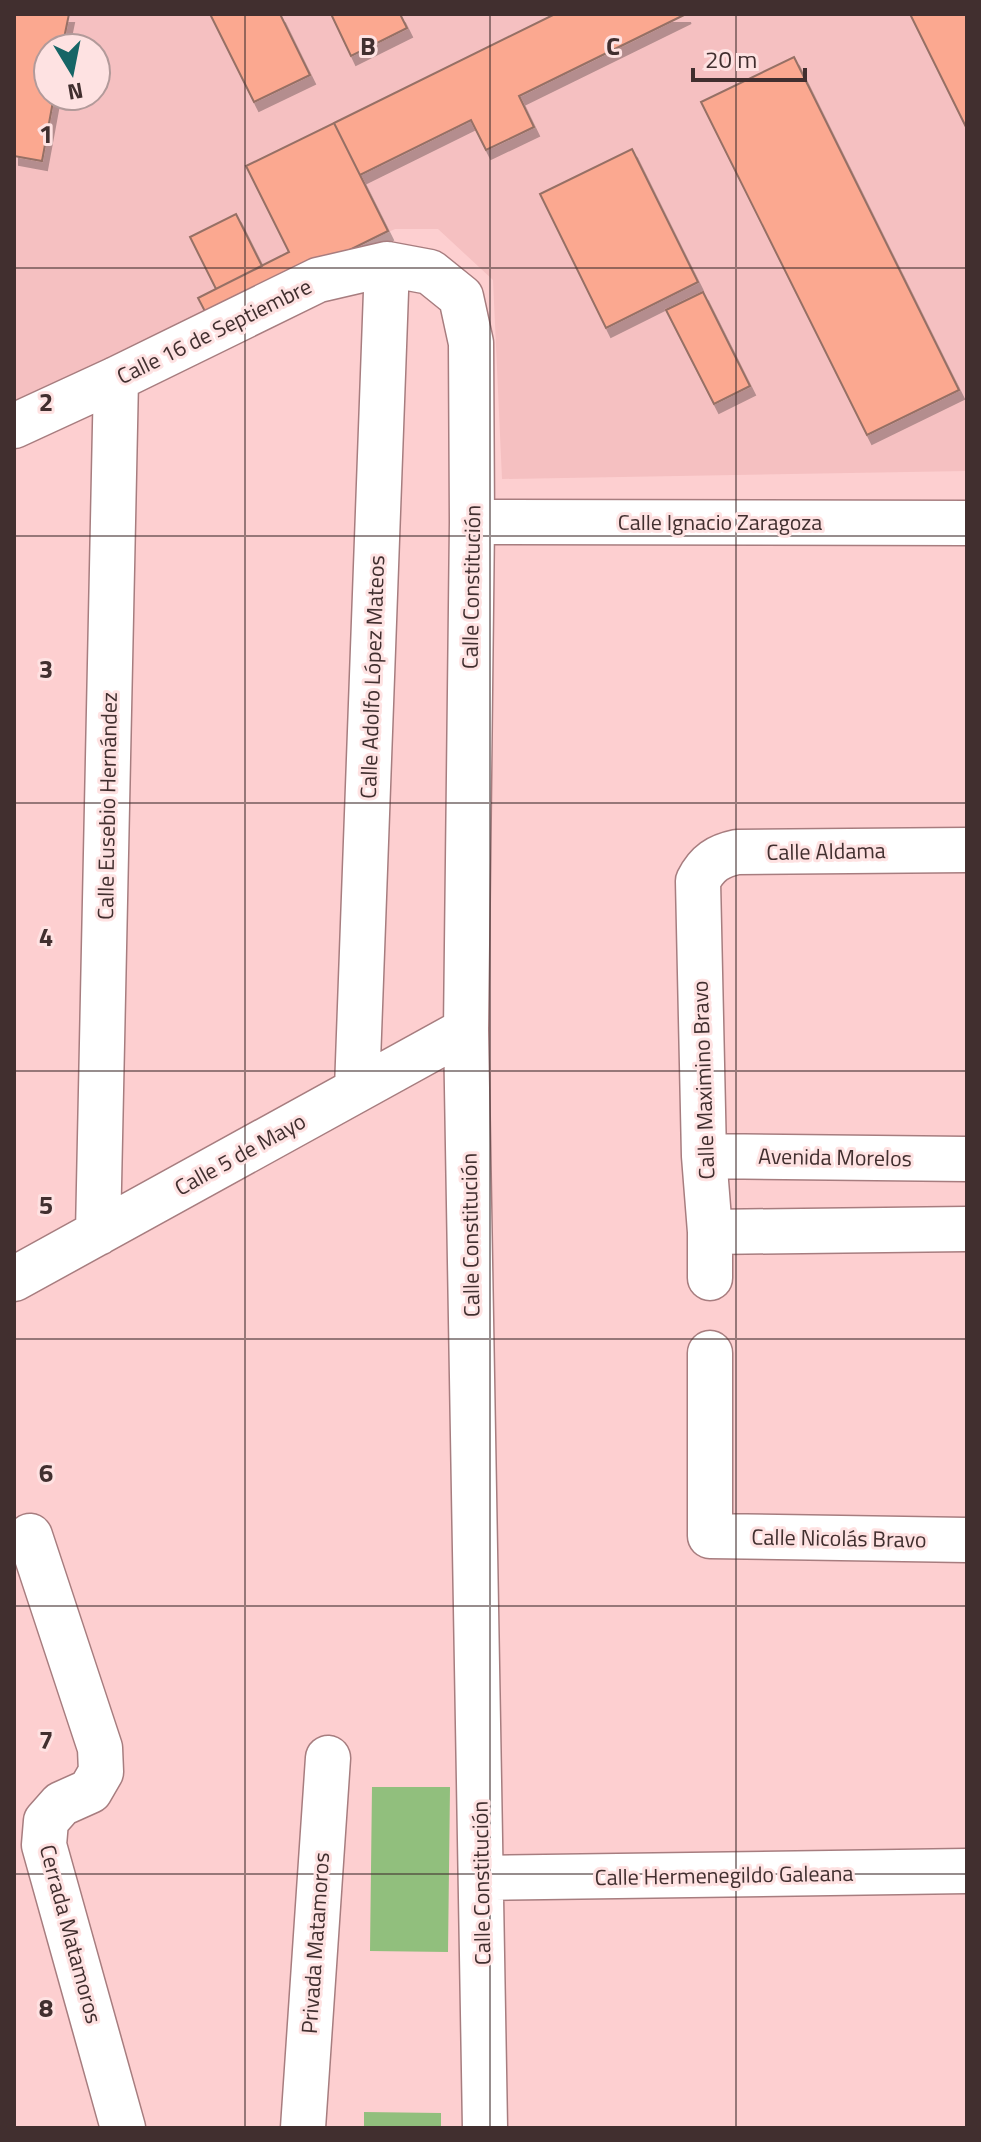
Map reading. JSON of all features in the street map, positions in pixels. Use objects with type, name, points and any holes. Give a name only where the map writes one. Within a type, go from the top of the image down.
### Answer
[{"type":"street","name":"Calle 16 de Septiembre","points":[[14,426],[318,280],[387,264],[430,272],[461,297],[471,343]]},
{"type":"street","name":"Calle Adolfo López Mateos","points":[[357,1089],[387,264]]},
{"type":"street","name":"Calle Constitución","points":[[471,343],[466,1030],[485,2128]]},
{"type":"street","name":"Calle Eusebio Hernández","points":[[98,1233],[116,379]]},
{"type":"street","name":"Calle Ignacio Zaragoza","points":[[472,522],[967,523]]},
{"type":"street","name":"Calle Aldama","points":[[698,881],[719,856],[737,852],[967,850]]},
{"type":"street","name":"Calle Maximino Bravo","points":[[698,881],[710,1278]]},
{"type":"street","name":"Calle 5 de Mayo","points":[[14,1279],[466,1030]]},
{"type":"street","name":"Avenida Morelos","points":[[704,1156],[967,1159]]},
{"type":"street","points":[[710,1232],[967,1229]]},
{"type":"street","name":"Calle Nicolás Bravo","points":[[710,1353],[710,1536],[967,1540]]},
{"type":"street","name":"Cerrada Matamoros","points":[[30,1536],[100,1748],[101,1772],[90,1791],[61,1804],[46,1821],[44,1845],[123,2128]]},
{"type":"street","name":"Privada Matamoros","points":[[303,2128],[328,1758]]},
{"type":"street","name":"Calle Hermenegildo Galeana","points":[[481,1878],[967,1871]]},
{"type":"shaded area","points":[[14,14],[967,14],[967,471],[502,479],[493,280],[438,229],[395,229],[14,410]]},
{"type":"green space","points":[[372,1787],[450,1787],[448,1952],[370,1951]]},
{"type":"green space","points":[[364,2112],[441,2113],[441,2128],[364,2128]]},
{"type":"building","points":[[14,14],[69,14],[65,32],[32,32],[32,112],[51,112],[42,161],[14,156]]},
{"type":"building","points":[[210,14],[280,14],[310,75],[254,102]]},
{"type":"building","points":[[331,14],[400,14],[407,28],[351,56]]},
{"type":"building","points":[[555,14],[686,14],[519,96],[534,127],[486,150],[471,120],[360,175],[334,123]]},
{"type":"building","points":[[910,14],[967,14],[967,129]]},
{"type":"building","points":[[794,57],[959,390],[867,435],[701,102]]},
{"type":"building","points":[[334,123],[388,231],[209,319],[198,298],[289,252],[246,166]]},
{"type":"building","points":[[632,149],[698,282],[606,328],[540,194]]},
{"type":"building","points":[[236,214],[262,266],[216,289],[190,237]]},
{"type":"building","points":[[703,292],[750,386],[714,404],[666,310]]}]
